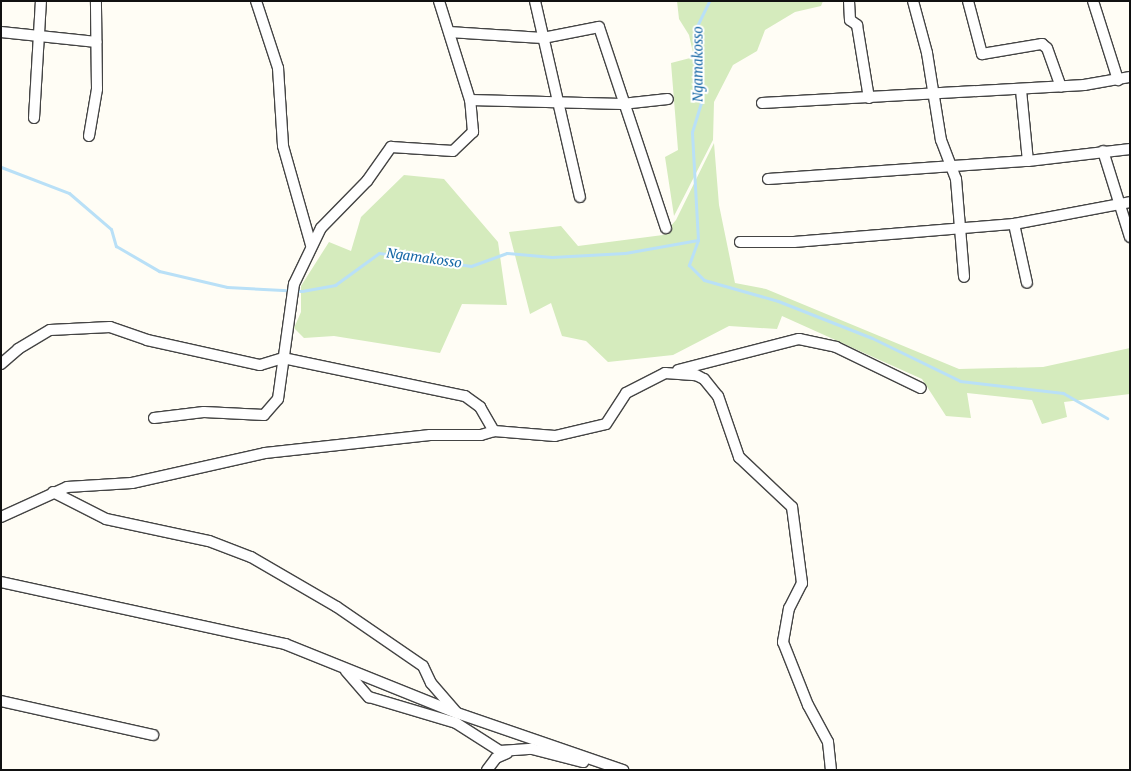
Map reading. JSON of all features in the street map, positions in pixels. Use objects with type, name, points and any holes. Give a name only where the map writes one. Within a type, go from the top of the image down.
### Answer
[{"type":"street","points":[[34,118],[42,1]]},
{"type":"street","points":[[89,136],[97,89],[96,1]]},
{"type":"street","points":[[256,1],[278,68],[283,146],[311,245]]},
{"type":"street","points":[[154,418],[204,412],[264,415],[278,399],[294,284],[311,245],[321,228],[367,181],[391,147],[453,151],[473,132],[470,100],[439,1]]},
{"type":"street","points":[[535,1],[560,102],[580,197]]},
{"type":"street","points":[[849,1],[850,20],[857,26],[869,98]]},
{"type":"street","points":[[913,1],[934,96],[941,140],[956,179],[964,277]]},
{"type":"street","points":[[968,1],[982,54],[1042,44],[1047,48],[1061,87]]},
{"type":"street","points":[[1093,1],[1118,80]]},
{"type":"street","points":[[449,32],[543,38],[599,27],[622,104],[666,228]]},
{"type":"street","points":[[1,32],[96,42]]},
{"type":"street","points":[[762,103],[934,96],[1021,90],[1061,87],[1118,80],[1130,77]]},
{"type":"street","points":[[1021,90],[1028,161]]},
{"type":"street","points":[[470,100],[622,104],[668,99]]},
{"type":"street","points":[[768,179],[1028,161],[1130,149]]},
{"type":"street","points":[[1103,151],[1130,236]]},
{"type":"street","points":[[740,242],[794,242],[1014,224],[1130,202]]},
{"type":"street","points":[[1014,224],[1027,282]]},
{"type":"street","points":[[1,364],[18,349],[50,330],[110,327],[147,340],[260,365],[283,358],[465,396],[480,407],[494,431]]},
{"type":"street","points":[[1,517],[53,492],[67,487],[139,482],[265,453],[430,435],[481,435],[494,431],[555,436],[606,424],[626,393],[665,373],[799,339],[836,347],[921,388]]},
{"type":"street","points":[[665,373],[689,373],[704,379],[718,396],[740,457],[792,507],[802,583],[789,608],[783,642],[808,705],[828,742],[831,770]]},
{"type":"street","points":[[53,492],[106,519],[209,541],[251,557],[337,607],[423,666],[431,683],[457,713]]},
{"type":"street","points":[[1,582],[263,637],[457,713],[623,770]]},
{"type":"street","points":[[346,670],[369,697],[456,723],[507,753]]},
{"type":"street","points":[[1,701],[153,735]]},
{"type":"street","points":[[487,770],[496,758],[507,753],[532,749],[601,768],[623,770]]},
{"type":"green space","points":[[677,1],[823,1],[821,6],[795,12],[765,30],[757,51],[733,65],[714,102],[713,140],[674,216],[665,157],[678,150],[671,63],[694,57],[689,35],[679,19]]},
{"type":"green space","points":[[714,143],[719,205],[735,283],[766,289],[959,369],[1043,367],[1130,348],[1130,394],[1064,402],[1067,417],[1042,424],[1032,400],[967,393],[971,418],[946,416],[922,379],[782,316],[777,329],[729,326],[673,355],[608,362],[586,341],[562,336],[551,303],[530,314],[509,232],[561,226],[578,246],[663,235],[676,220]]},
{"type":"green space","points":[[404,175],[444,179],[498,242],[507,305],[462,304],[440,353],[334,336],[304,338],[294,328],[301,312],[301,286],[329,242],[351,251],[361,217]]},
{"type":"waterway","name":"Ngamakosso","points":[[1,167],[69,193],[111,229],[116,246],[159,271],[227,287],[302,291],[335,285],[379,253],[471,266],[507,253],[552,257],[625,253],[698,240],[692,132],[701,103],[697,26],[709,1]]},
{"type":"waterway","points":[[698,240],[689,265],[704,280],[778,301],[872,338],[960,381],[1063,393],[1107,418]]}]
